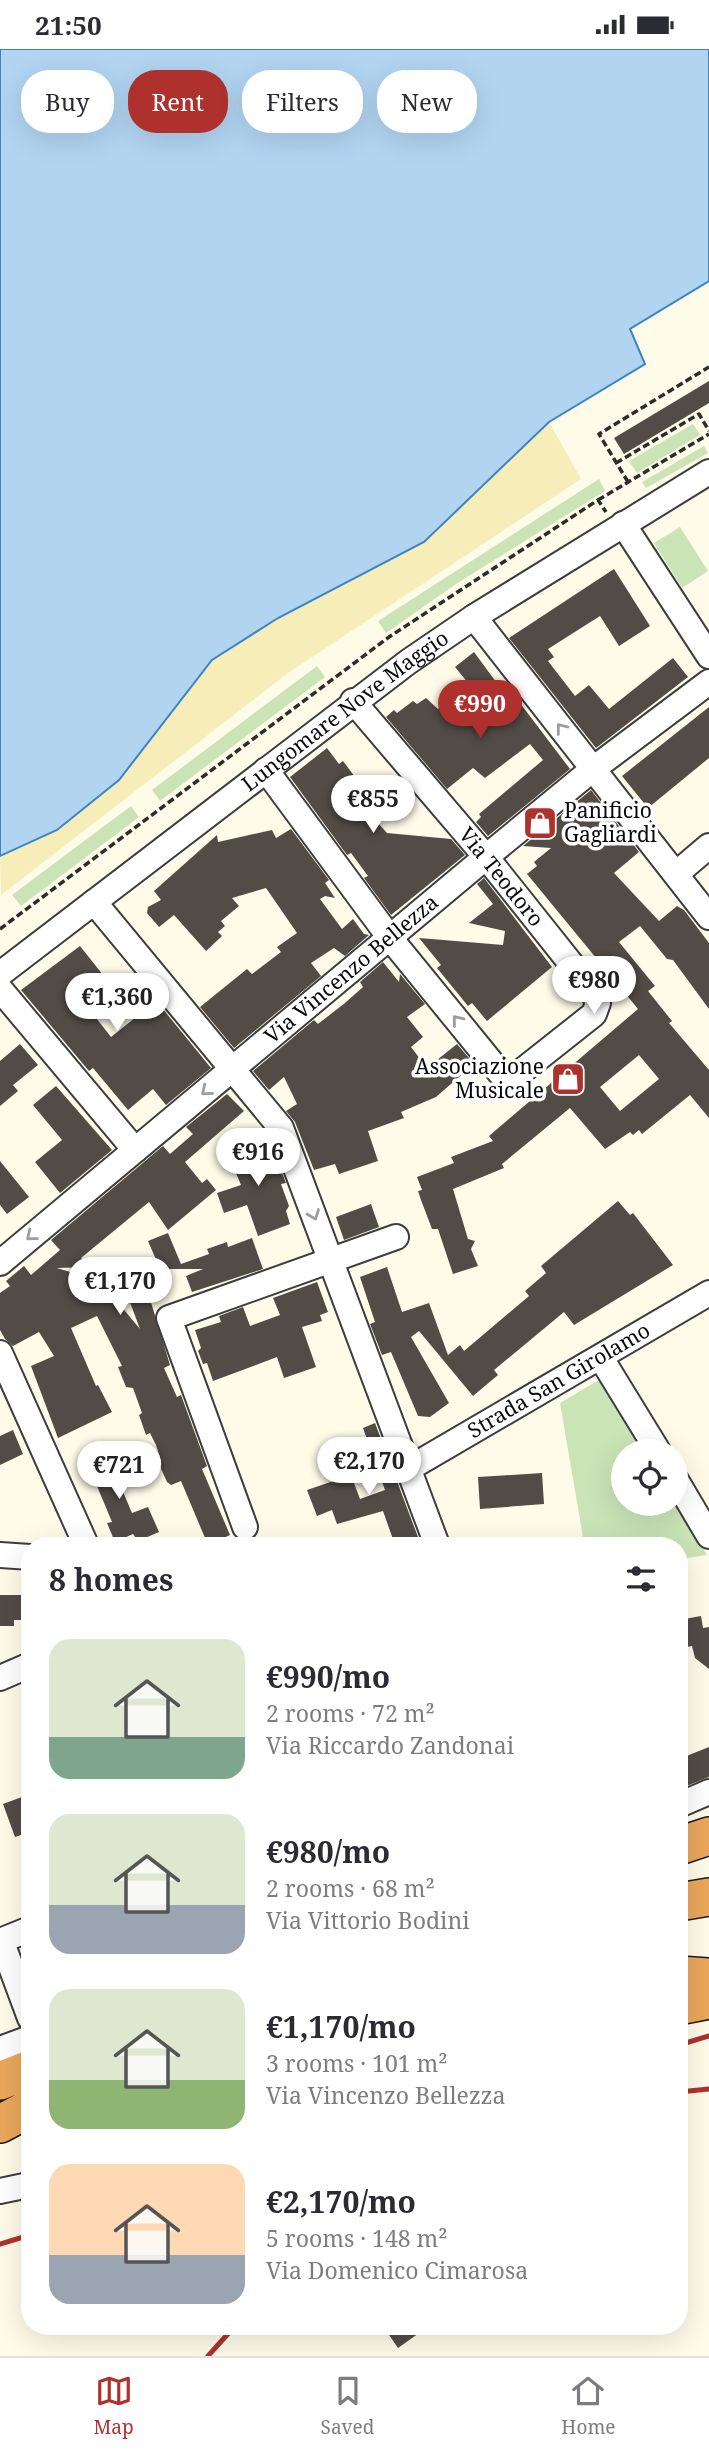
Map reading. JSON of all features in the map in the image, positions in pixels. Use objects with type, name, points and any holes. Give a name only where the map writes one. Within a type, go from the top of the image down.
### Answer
[{"type":"highway","points":[[688,1864],[709,1859]]},
{"type":"highway","points":[[688,1900],[709,1897]]},
{"type":"highway","points":[[688,1976],[709,1977]]},
{"type":"highway","points":[[688,2004],[709,2000]]},
{"type":"highway","points":[[0,2070],[21,2069]]},
{"type":"highway","points":[[0,2081],[21,2072]]},
{"type":"highway","points":[[0,2107],[21,2099]]},
{"type":"highway","points":[[0,2124],[21,2113]]},
{"type":"street","name":"Lungomare Nove Maggio","points":[[0,974],[353,701],[474,617],[709,472]]},
{"type":"street","name":"Lungomare Nove Maggio","points":[[621,526],[709,491]]},
{"type":"street","points":[[621,526],[709,656]]},
{"type":"street","points":[[474,617],[709,917]]},
{"type":"street","name":"Via Vincenzo Bellezza","points":[[0,1263],[593,769],[709,682]]},
{"type":"street","name":"Via Teodoro","points":[[353,701],[486,857],[592,990],[598,1003],[594,1014],[522,1071],[510,1077],[500,1073],[390,938]]},
{"type":"street","points":[[266,769],[390,938]]},
{"type":"street","points":[[676,874],[709,846]]},
{"type":"street","points":[[94,902],[281,1128],[434,1537]]},
{"type":"street","points":[[0,989],[135,1150]]},
{"type":"street","points":[[246,1527],[169,1318],[396,1237]]},
{"type":"street","name":"Strada San Girolamo","points":[[408,1469],[709,1293]]},
{"type":"street","points":[[0,1353],[82,1537]]},
{"type":"street","points":[[601,1357],[650,1439]]},
{"type":"street","points":[[688,1501],[709,1536]]},
{"type":"street","points":[[0,1555],[21,1556]]},
{"type":"street","points":[[0,1678],[21,1669]]},
{"type":"street","points":[[692,1824],[709,1792]]},
{"type":"street","points":[[21,1932],[1,1940],[21,1994]]},
{"type":"street","points":[[0,2049],[21,2041]]},
{"type":"street","points":[[0,2191],[21,2187]]},
{"type":"path","points":[[628,482],[598,434],[709,367]]},
{"type":"path","points":[[0,929],[389,637],[598,500],[709,432],[699,414],[616,463]]},
{"type":"path","points":[[598,500],[621,526]]},
{"type":"green space","points":[[693,424],[700,435],[637,473],[629,461]]},
{"type":"green space","points":[[704,446],[708,453],[646,488],[642,482]]},
{"type":"green space","points":[[599,479],[605,491],[456,584],[386,633],[378,621]]},
{"type":"green space","points":[[680,527],[708,571],[682,588],[654,543]]},
{"type":"green space","points":[[317,666],[325,677],[160,801],[152,790]]},
{"type":"green space","points":[[131,806],[139,817],[21,906],[12,895]]},
{"type":"green space","points":[[599,1380],[636,1439],[611,1439],[611,1516],[683,1516],[707,1555],[688,1558],[688,1537],[583,1537],[560,1403]]},
{"type":"sand","points":[[549,422],[581,479],[288,673],[1,895],[0,856],[57,830],[165,719],[212,660],[278,618],[424,542]]},
{"type":"water","points":[[0,49],[709,49],[709,281],[630,329],[645,364],[549,422],[424,542],[278,618],[212,660],[119,780],[57,830],[0,856]]},
{"type":"building","points":[[709,381],[709,403],[624,454],[614,438]]},
{"type":"building","points":[[614,569],[650,626],[619,646],[600,616],[548,649],[554,657],[548,661],[575,696],[589,685],[609,709],[673,658],[688,677],[596,748],[509,638]]},
{"type":"building","points":[[474,652],[499,686],[504,682],[570,769],[488,836],[476,822],[481,817],[479,814],[543,760],[530,744],[485,778],[473,768],[447,789],[386,717],[394,710],[397,713],[413,701],[417,704],[426,698],[438,709],[469,684],[455,667]]},
{"type":"building","points":[[709,707],[709,758],[648,808],[622,776]]},
{"type":"building","points":[[327,748],[339,764],[343,761],[358,781],[350,792],[387,833],[451,839],[465,855],[391,915],[364,878],[368,876],[351,853],[347,855],[290,777]]},
{"type":"building","points":[[591,790],[639,852],[614,873],[659,921],[677,906],[684,910],[709,943],[709,1009],[673,960],[667,959],[640,926],[619,942],[655,986],[648,991],[672,1021],[669,1023],[709,1070],[709,1118],[690,1095],[642,1134],[639,1130],[633,1135],[630,1132],[605,1149],[570,1108],[502,1164],[504,1168],[453,1189],[468,1239],[475,1241],[471,1249],[478,1266],[453,1274],[438,1229],[432,1229],[421,1200],[418,1191],[422,1190],[417,1177],[454,1163],[451,1157],[493,1141],[489,1136],[638,1009],[527,874],[537,866],[534,862],[551,848],[523,846]],"holes":[[[639,1055],[659,1079],[620,1111],[600,1087]]]},
{"type":"building","points":[[291,829],[329,880],[325,883],[335,898],[325,896],[320,899],[342,929],[353,919],[364,934],[369,935],[345,956],[334,948],[311,963],[321,976],[234,1048],[200,1007],[247,969],[252,974],[281,952],[277,947],[297,933],[266,888],[232,898],[239,906],[221,921],[225,926],[218,932],[222,936],[206,951],[174,915],[159,927],[147,913],[148,907],[161,900],[154,891],[217,835],[218,842],[272,830],[276,838]]},
{"type":"building","points":[[484,878],[552,967],[487,1021],[472,1003],[468,1006],[437,968],[441,965],[419,938],[503,945],[505,931],[469,923],[493,904],[477,884]]},
{"type":"building","points":[[80,946],[111,985],[86,1005],[111,1037],[136,1017],[120,998],[140,981],[211,1068],[166,1105],[153,1089],[128,1110],[93,1068],[89,1071],[21,990]]},
{"type":"building","points":[[383,962],[399,982],[400,974],[425,1004],[407,1017],[423,1037],[411,1047],[427,1068],[457,1044],[474,1064],[436,1097],[401,1112],[404,1118],[368,1131],[378,1161],[339,1174],[335,1164],[314,1170],[295,1122],[286,1111],[297,1104],[284,1077],[269,1090],[253,1071],[314,1020],[318,1024],[345,1003],[363,987],[360,982]]},
{"type":"building","points":[[20,1044],[38,1065],[13,1085],[18,1091],[0,1106],[0,1061]]},
{"type":"building","points":[[56,1086],[112,1150],[60,1193],[35,1162],[62,1140],[33,1105]]},
{"type":"building","points":[[227,1094],[244,1111],[185,1162],[202,1183],[207,1179],[216,1190],[168,1230],[149,1202],[81,1258],[89,1267],[57,1268],[100,1281],[140,1329],[128,1297],[140,1293],[150,1299],[170,1365],[164,1368],[177,1397],[181,1395],[207,1466],[202,1469],[230,1535],[226,1537],[205,1537],[181,1481],[171,1485],[167,1482],[158,1462],[161,1461],[156,1445],[150,1433],[146,1435],[133,1388],[126,1387],[118,1367],[122,1366],[97,1316],[71,1328],[96,1386],[98,1385],[112,1412],[58,1438],[31,1366],[54,1356],[39,1332],[13,1346],[0,1330],[0,1293],[10,1286],[6,1281],[24,1266],[31,1275],[60,1250],[51,1240],[163,1146],[170,1154],[193,1134],[186,1127]]},
{"type":"building","points":[[262,1140],[266,1151],[271,1149],[275,1155],[286,1183],[281,1184],[289,1206],[286,1211],[290,1224],[258,1236],[247,1205],[224,1213],[217,1193],[241,1185],[228,1154]]},
{"type":"building","points":[[0,1161],[29,1197],[7,1214],[0,1205]]},
{"type":"building","points":[[618,1201],[630,1215],[633,1213],[673,1265],[574,1325],[564,1312],[494,1370],[498,1375],[473,1396],[419,1331],[411,1337],[449,1403],[430,1417],[418,1416],[391,1352],[382,1355],[370,1324],[375,1322],[360,1277],[387,1267],[402,1312],[429,1303],[448,1355],[460,1345],[464,1351],[529,1296],[525,1291],[546,1273],[541,1266]]},
{"type":"building","points":[[371,1204],[379,1227],[344,1240],[336,1217]]},
{"type":"building","points":[[168,1233],[181,1264],[209,1254],[207,1249],[227,1242],[228,1247],[252,1238],[263,1269],[192,1292],[186,1276],[203,1269],[160,1269],[148,1241]]},
{"type":"building","points":[[317,1282],[328,1312],[320,1315],[322,1321],[302,1327],[316,1367],[284,1378],[277,1357],[213,1381],[207,1363],[203,1364],[198,1351],[201,1348],[195,1330],[221,1322],[219,1316],[243,1307],[250,1326],[280,1315],[273,1298]]},
{"type":"building","points":[[375,1423],[418,1537],[392,1537],[383,1511],[337,1524],[332,1510],[317,1516],[307,1490],[351,1475],[360,1499],[385,1490],[363,1428]]},
{"type":"building","points":[[13,1430],[23,1454],[0,1465],[0,1436]]},
{"type":"building","points":[[104,1447],[132,1513],[148,1507],[159,1532],[147,1537],[135,1537],[133,1534],[113,1537],[107,1523],[112,1522],[84,1455]]},
{"type":"building","points":[[542,1473],[544,1504],[480,1509],[478,1477]]},
{"type":"building","points":[[0,1595],[21,1595],[21,1620],[14,1620],[14,1626],[0,1626]]},
{"type":"building","points":[[701,1616],[703,1628],[709,1627],[709,1669],[695,1658],[692,1646],[688,1647],[688,1618]]},
{"type":"building","points":[[709,1747],[709,1777],[688,1785],[688,1755]]},
{"type":"building","points":[[21,1797],[21,1835],[15,1837],[3,1804]]},
{"type":"building","points":[[389,2335],[416,2335],[398,2348]]},
{"type":"railway","points":[[688,2042],[709,2036]]},
{"type":"railway","points":[[688,2091],[709,2089]]},
{"type":"railway","points":[[0,2244],[21,2238]]},
{"type":"railway","points":[[208,2356],[227,2335]]},
{"type":"place","name":"Panificio Gagliardi","points":[[540,823]]},
{"type":"place","name":"Associazione Musicale","points":[[568,1079]]}]
